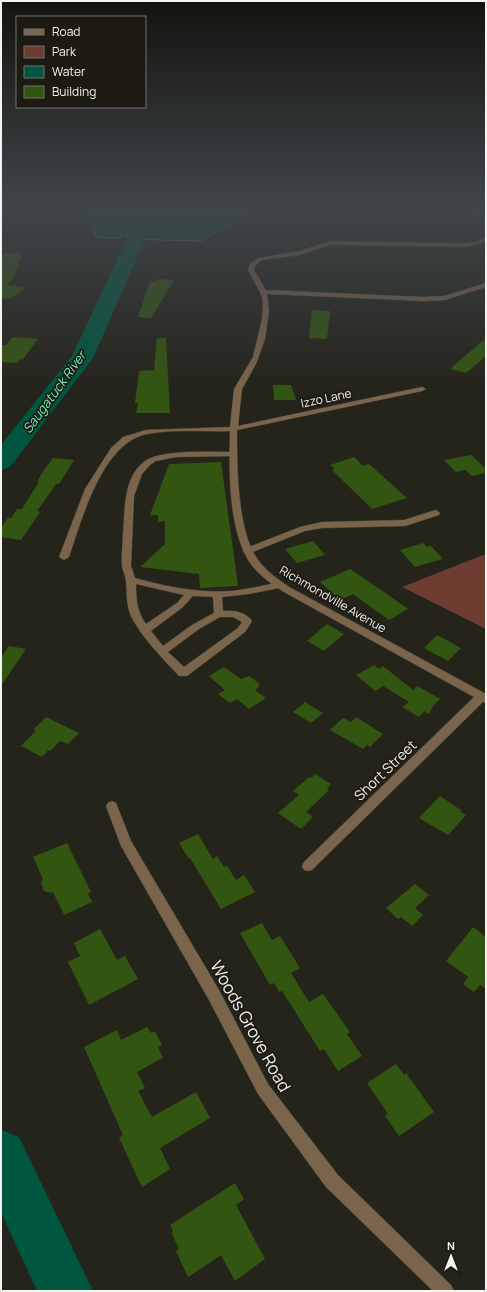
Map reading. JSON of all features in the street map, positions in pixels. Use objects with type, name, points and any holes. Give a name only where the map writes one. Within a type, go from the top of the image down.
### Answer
[{"type":"street","name":"Richmondville Avenue","points":[[251,268],[263,292],[266,303],[263,331],[254,362],[240,384],[237,393],[233,429],[240,529],[247,551],[264,573],[281,585],[484,698]]},
{"type":"street","points":[[263,292],[424,299],[445,298],[486,285]]},
{"type":"street","name":"Izzo Lane","points":[[64,557],[89,489],[114,450],[126,439],[146,432],[169,430],[233,429],[422,389]]},
{"type":"street","points":[[162,652],[203,623],[219,614],[239,615],[244,617],[247,621],[242,630],[183,673],[162,652],[136,619],[131,602],[131,580],[126,566],[130,496],[138,473],[147,463],[163,456],[234,454]]},
{"type":"street","points":[[247,551],[302,529],[322,525],[405,523],[436,514]]},
{"type":"street","points":[[131,580],[160,588],[217,594],[281,585]]},
{"type":"street","points":[[146,630],[180,605],[192,592]]},
{"type":"street","points":[[217,594],[219,614]]},
{"type":"street","name":"Short Street","points":[[308,866],[484,698]]},
{"type":"street","name":"Woods Grove Road","points":[[112,806],[125,842],[214,995],[263,1089],[332,1182],[445,1291]]},
{"type":"green space","points":[[486,554],[486,629],[402,587],[478,557]]},
{"type":"building","points":[[1,268],[17,268],[14,278],[6,285],[26,288],[10,299],[1,298]]},
{"type":"building","points":[[157,279],[174,280],[151,318],[138,317],[150,281],[156,281]]},
{"type":"building","points":[[312,310],[330,311],[327,339],[309,338]]},
{"type":"building","points":[[13,337],[38,339],[22,360],[20,359],[17,363],[1,362],[1,345],[6,345]]},
{"type":"building","points":[[157,338],[166,338],[170,413],[136,413],[138,403],[135,403],[139,371],[154,370]]},
{"type":"building","points":[[486,338],[486,356],[466,373],[450,369]]},
{"type":"building","points":[[273,385],[291,385],[296,400],[274,400]]},
{"type":"building","points":[[471,455],[486,469],[486,473],[472,476],[465,470],[456,472],[444,460]]},
{"type":"building","points":[[354,457],[363,466],[369,464],[407,498],[372,509],[332,470],[335,469],[330,465]]},
{"type":"building","points":[[53,458],[74,460],[59,484],[56,484],[37,511],[40,512],[21,540],[1,537],[1,527],[8,518],[11,518],[17,509],[22,509],[39,482],[37,482],[42,473]]},
{"type":"building","points":[[221,462],[238,586],[200,588],[199,574],[140,567],[165,544],[165,521],[158,522],[158,515],[150,515],[169,464]]},
{"type":"building","points":[[313,541],[325,555],[297,563],[285,549]]},
{"type":"building","points":[[423,543],[427,547],[431,546],[443,559],[415,567],[400,550]]},
{"type":"building","points":[[350,569],[408,609],[389,620],[353,594],[340,600],[320,582]]},
{"type":"building","points":[[327,624],[344,634],[324,651],[307,641]]},
{"type":"building","points":[[437,635],[461,648],[448,661],[424,648]]},
{"type":"building","points":[[9,646],[26,649],[1,686],[1,657]]},
{"type":"building","points":[[374,665],[379,669],[383,666],[413,690],[417,686],[440,699],[433,706],[429,714],[424,711],[419,717],[402,707],[409,702],[383,686],[375,691],[356,675]]},
{"type":"building","points":[[224,667],[241,679],[249,676],[260,684],[255,690],[266,698],[249,709],[237,699],[230,703],[218,694],[225,690],[209,676]]},
{"type":"building","points":[[305,702],[323,713],[311,723],[293,712]]},
{"type":"building","points":[[46,717],[79,733],[68,744],[60,741],[50,751],[48,750],[42,757],[21,746],[36,731],[33,730]]},
{"type":"building","points":[[356,717],[383,734],[370,747],[367,745],[363,749],[330,730],[343,718],[351,722]]},
{"type":"building","points":[[315,774],[331,784],[327,789],[329,790],[306,812],[313,817],[301,829],[278,813],[299,795],[293,791],[309,777],[311,778]]},
{"type":"building","points":[[440,796],[466,815],[448,835],[419,818]]},
{"type":"building","points":[[198,834],[213,859],[217,856],[224,867],[227,866],[236,880],[244,875],[255,892],[221,909],[190,858],[189,859],[179,843]]},
{"type":"building","points":[[67,843],[91,892],[88,894],[92,902],[64,915],[53,892],[51,893],[44,891],[41,883],[43,879],[33,857]]},
{"type":"building","points":[[415,884],[429,895],[415,908],[423,915],[412,926],[401,917],[398,919],[386,908]]},
{"type":"building","points":[[262,923],[272,940],[280,936],[300,968],[291,973],[309,1002],[323,994],[350,1032],[347,1034],[362,1056],[338,1071],[324,1049],[320,1051],[282,991],[279,992],[274,983],[270,985],[240,933]]},
{"type":"building","points":[[473,927],[486,937],[486,989],[480,985],[474,992],[463,984],[468,977],[446,961]]},
{"type":"building","points":[[100,929],[117,960],[125,956],[138,979],[89,1005],[68,962],[80,956],[74,943]]},
{"type":"building","points":[[147,1027],[151,1033],[155,1031],[162,1045],[158,1047],[163,1058],[137,1072],[145,1088],[138,1091],[152,1117],[196,1092],[210,1118],[160,1148],[170,1169],[142,1187],[119,1138],[123,1135],[84,1047],[117,1030],[121,1040]]},
{"type":"building","points":[[396,1064],[404,1075],[406,1073],[434,1112],[399,1136],[385,1116],[388,1114],[367,1083]]},
{"type":"building","points":[[235,1183],[244,1199],[236,1205],[265,1259],[235,1281],[221,1255],[188,1277],[176,1251],[179,1249],[172,1234],[173,1231],[170,1225]]},
{"type":"waterway","name":"Saugatuck River","points":[[1,462],[82,358],[123,268]]},
{"type":"waterway","name":"Saugatuck River","points":[[1,1155],[65,1291]]}]
